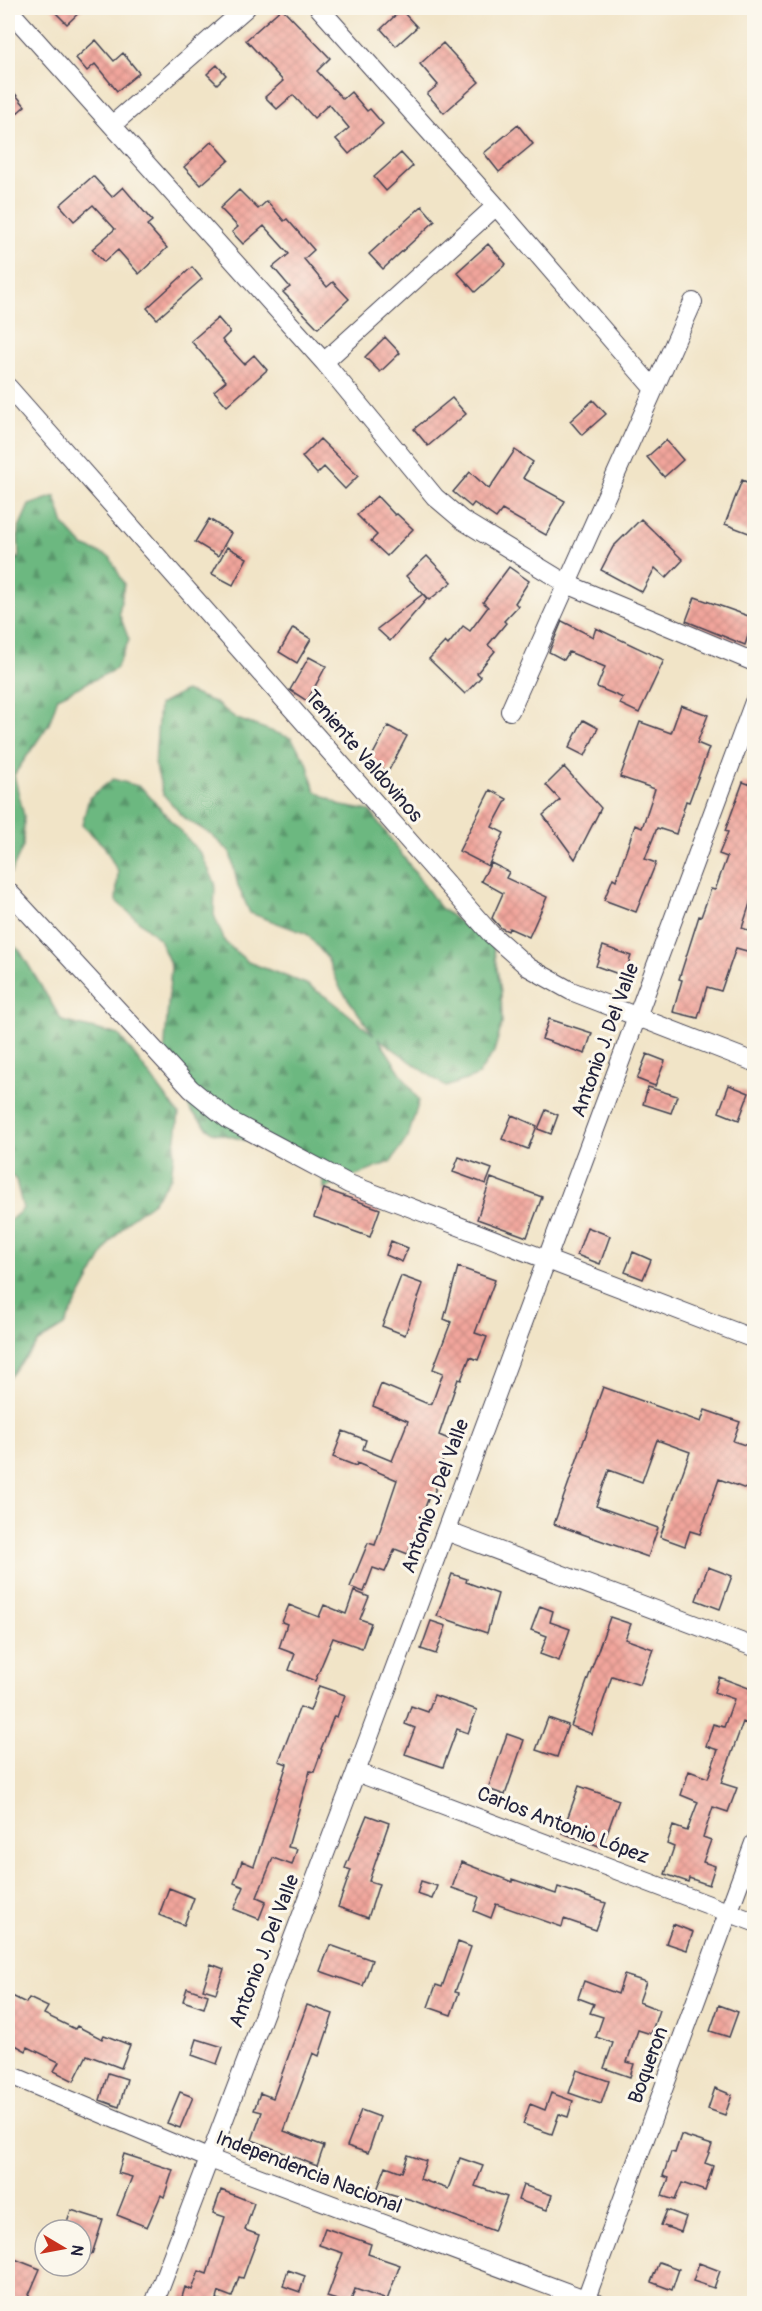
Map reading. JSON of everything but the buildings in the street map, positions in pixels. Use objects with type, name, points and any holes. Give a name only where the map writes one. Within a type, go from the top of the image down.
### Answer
[{"type":"street","points":[[112,125],[246,8]]},
{"type":"street","points":[[319,8],[496,206],[654,389]]},
{"type":"street","points":[[8,9],[324,362],[435,497],[462,520],[567,584],[754,662]]},
{"type":"street","points":[[324,362],[496,206]]},
{"type":"street","points":[[510,711],[693,302]]},
{"type":"street","name":"Teniente Valdovinos","points":[[8,387],[491,934],[528,966],[570,991],[754,1062]]},
{"type":"street","name":"Antonio J. Del Valle","points":[[154,2304],[356,1772],[754,702]]},
{"type":"street","points":[[8,891],[192,1089],[228,1120],[349,1184],[754,1339]]},
{"type":"street","points":[[446,1531],[754,1647]]},
{"type":"street","name":"Carlos Antonio López","points":[[356,1772],[754,1922]]},
{"type":"street","name":"Boqueron","points":[[589,2302],[754,1843]]},
{"type":"street","name":"Independencia Nacional","points":[[8,2074],[210,2159],[589,2302]]},
{"type":"green space","points":[[55,496],[64,525],[83,546],[110,557],[124,584],[119,613],[129,640],[116,669],[58,697],[49,724],[14,775],[24,816],[23,846],[11,873],[8,873],[8,551],[19,560],[18,530],[29,505]]},
{"type":"green space","points":[[185,691],[214,702],[237,719],[291,738],[307,762],[315,791],[342,806],[370,811],[440,907],[463,925],[491,934],[501,992],[502,1024],[494,1052],[477,1076],[446,1087],[378,1038],[419,1101],[408,1137],[391,1162],[324,1189],[324,1176],[273,1147],[212,1132],[191,1111],[164,1056],[171,966],[159,939],[116,901],[118,872],[104,846],[82,825],[89,798],[113,779],[141,787],[201,854],[215,883],[214,915],[225,942],[248,962],[306,984],[331,1000],[374,1035],[340,988],[327,958],[307,934],[250,913],[238,886],[230,852],[209,833],[184,818],[163,794],[155,763],[159,705]]},
{"type":"green space","points":[[8,941],[20,951],[62,1021],[119,1035],[179,1114],[171,1177],[153,1202],[130,1219],[110,1242],[64,1326],[38,1342],[8,1379],[8,1222],[23,1209],[16,1180],[8,1173]]}]
